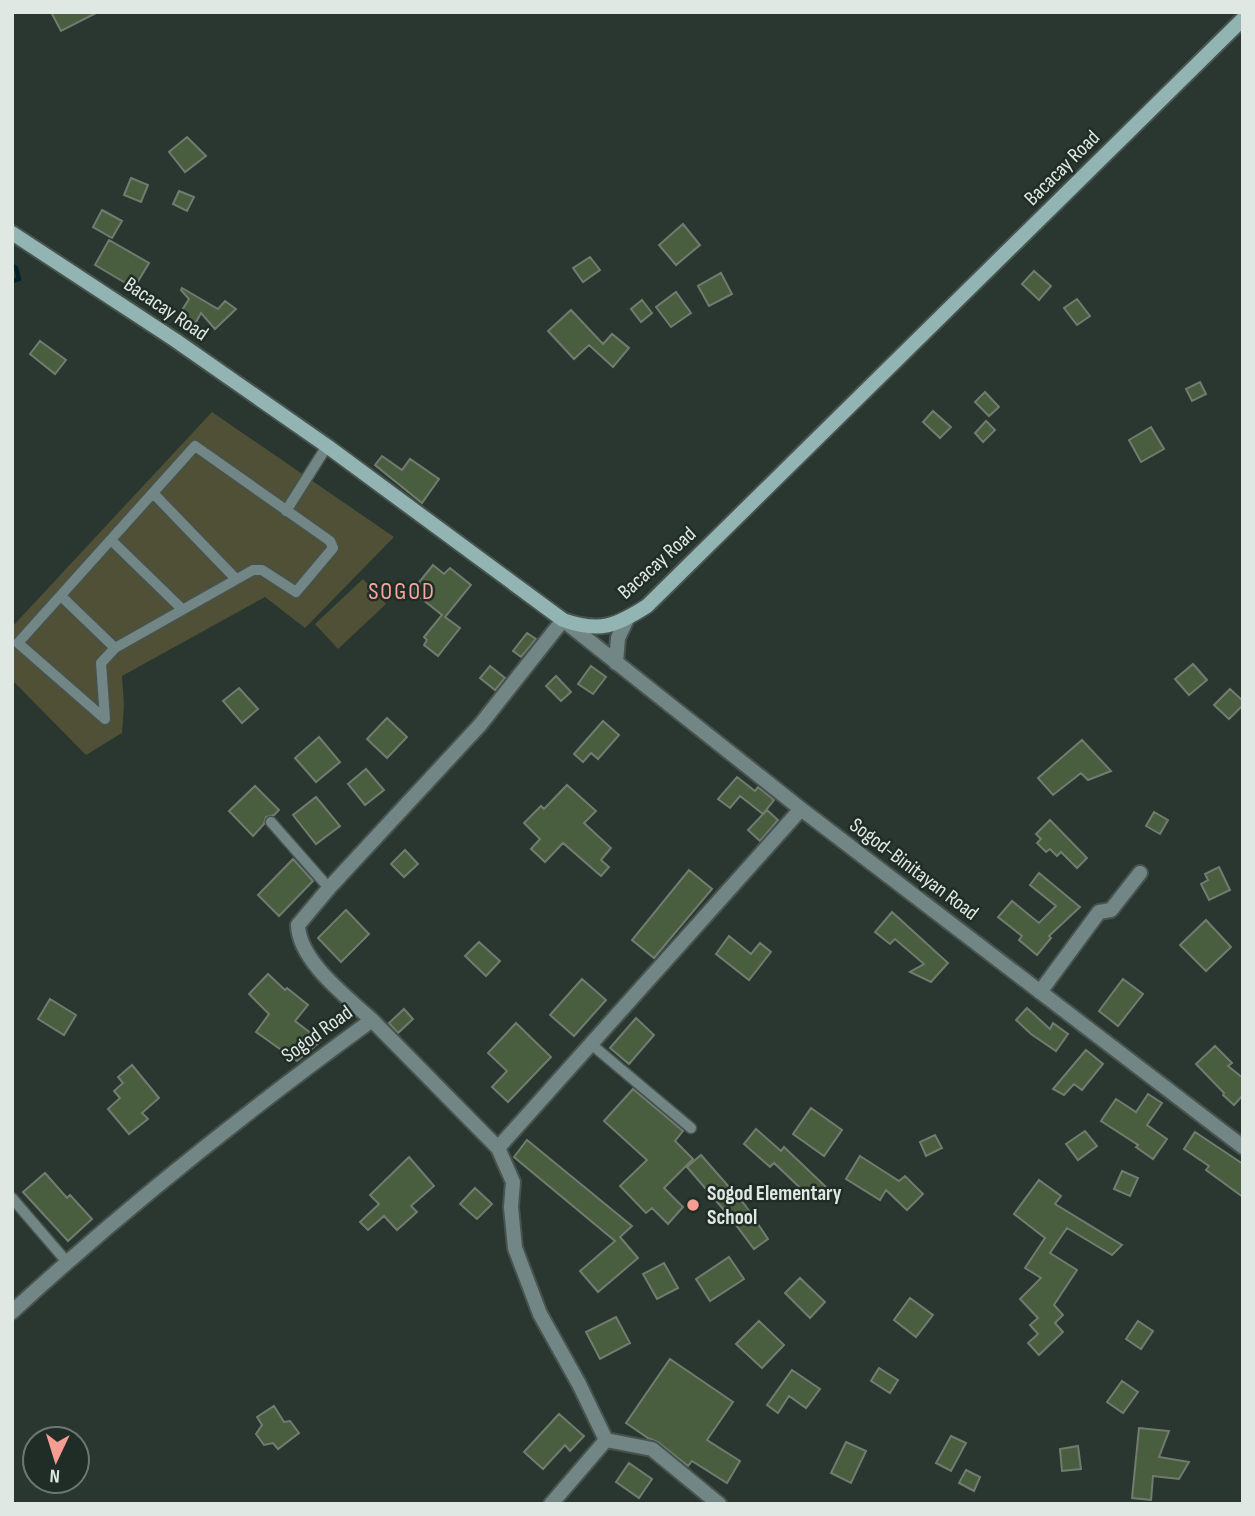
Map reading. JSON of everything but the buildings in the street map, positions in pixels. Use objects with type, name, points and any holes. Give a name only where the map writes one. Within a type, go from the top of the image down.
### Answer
[{"type":"main road","name":"Bacacay Road","points":[[12,233],[175,340],[327,446],[563,620],[593,628],[609,626],[627,619],[647,606],[1243,19]]},
{"type":"street","points":[[616,663],[618,638],[627,619]]},
{"type":"street","name":"Sogod-Binitayan Road","points":[[563,620],[802,809],[1243,1147]]},
{"type":"street","name":"Sogod Road","points":[[12,1312],[67,1262],[258,1103],[372,1020],[320,971],[299,936],[298,925],[480,725],[563,620]]},
{"type":"street","points":[[498,1148],[802,809]]},
{"type":"street","points":[[1040,992],[1099,912],[1111,910],[1140,873]]},
{"type":"street","points":[[372,1020],[498,1148],[513,1182],[511,1207],[515,1248],[540,1314],[606,1440]]},
{"type":"street","points":[[551,1504],[606,1440]]},
{"type":"street","points":[[606,1440],[652,1449],[719,1504]]},
{"type":"lane","points":[[195,446],[330,541],[333,548],[296,592],[262,570],[253,569],[115,648],[101,663],[105,719],[18,643],[153,493],[195,446]]},
{"type":"lane","points":[[286,511],[327,446]]},
{"type":"lane","points":[[153,493],[236,579]]},
{"type":"lane","points":[[111,540],[182,609]]},
{"type":"lane","points":[[61,596],[115,648]]},
{"type":"lane","points":[[271,822],[329,888]]},
{"type":"lane","points":[[591,1044],[691,1128]]},
{"type":"lane","points":[[12,1198],[67,1262]]},
{"type":"green space","points":[[212,412],[394,537],[305,628],[265,597],[122,676],[122,733],[86,755],[12,680],[12,627]]},
{"type":"green space","points":[[363,579],[386,604],[338,649],[315,624]]},
{"type":"waterway","points":[[12,265],[16,268],[19,279],[12,281]]},
{"type":"place","name":"Sogod Elementary School","points":[[693,1205]]},
{"type":"district","name":"SOGOD","points":[[402,591]]}]
